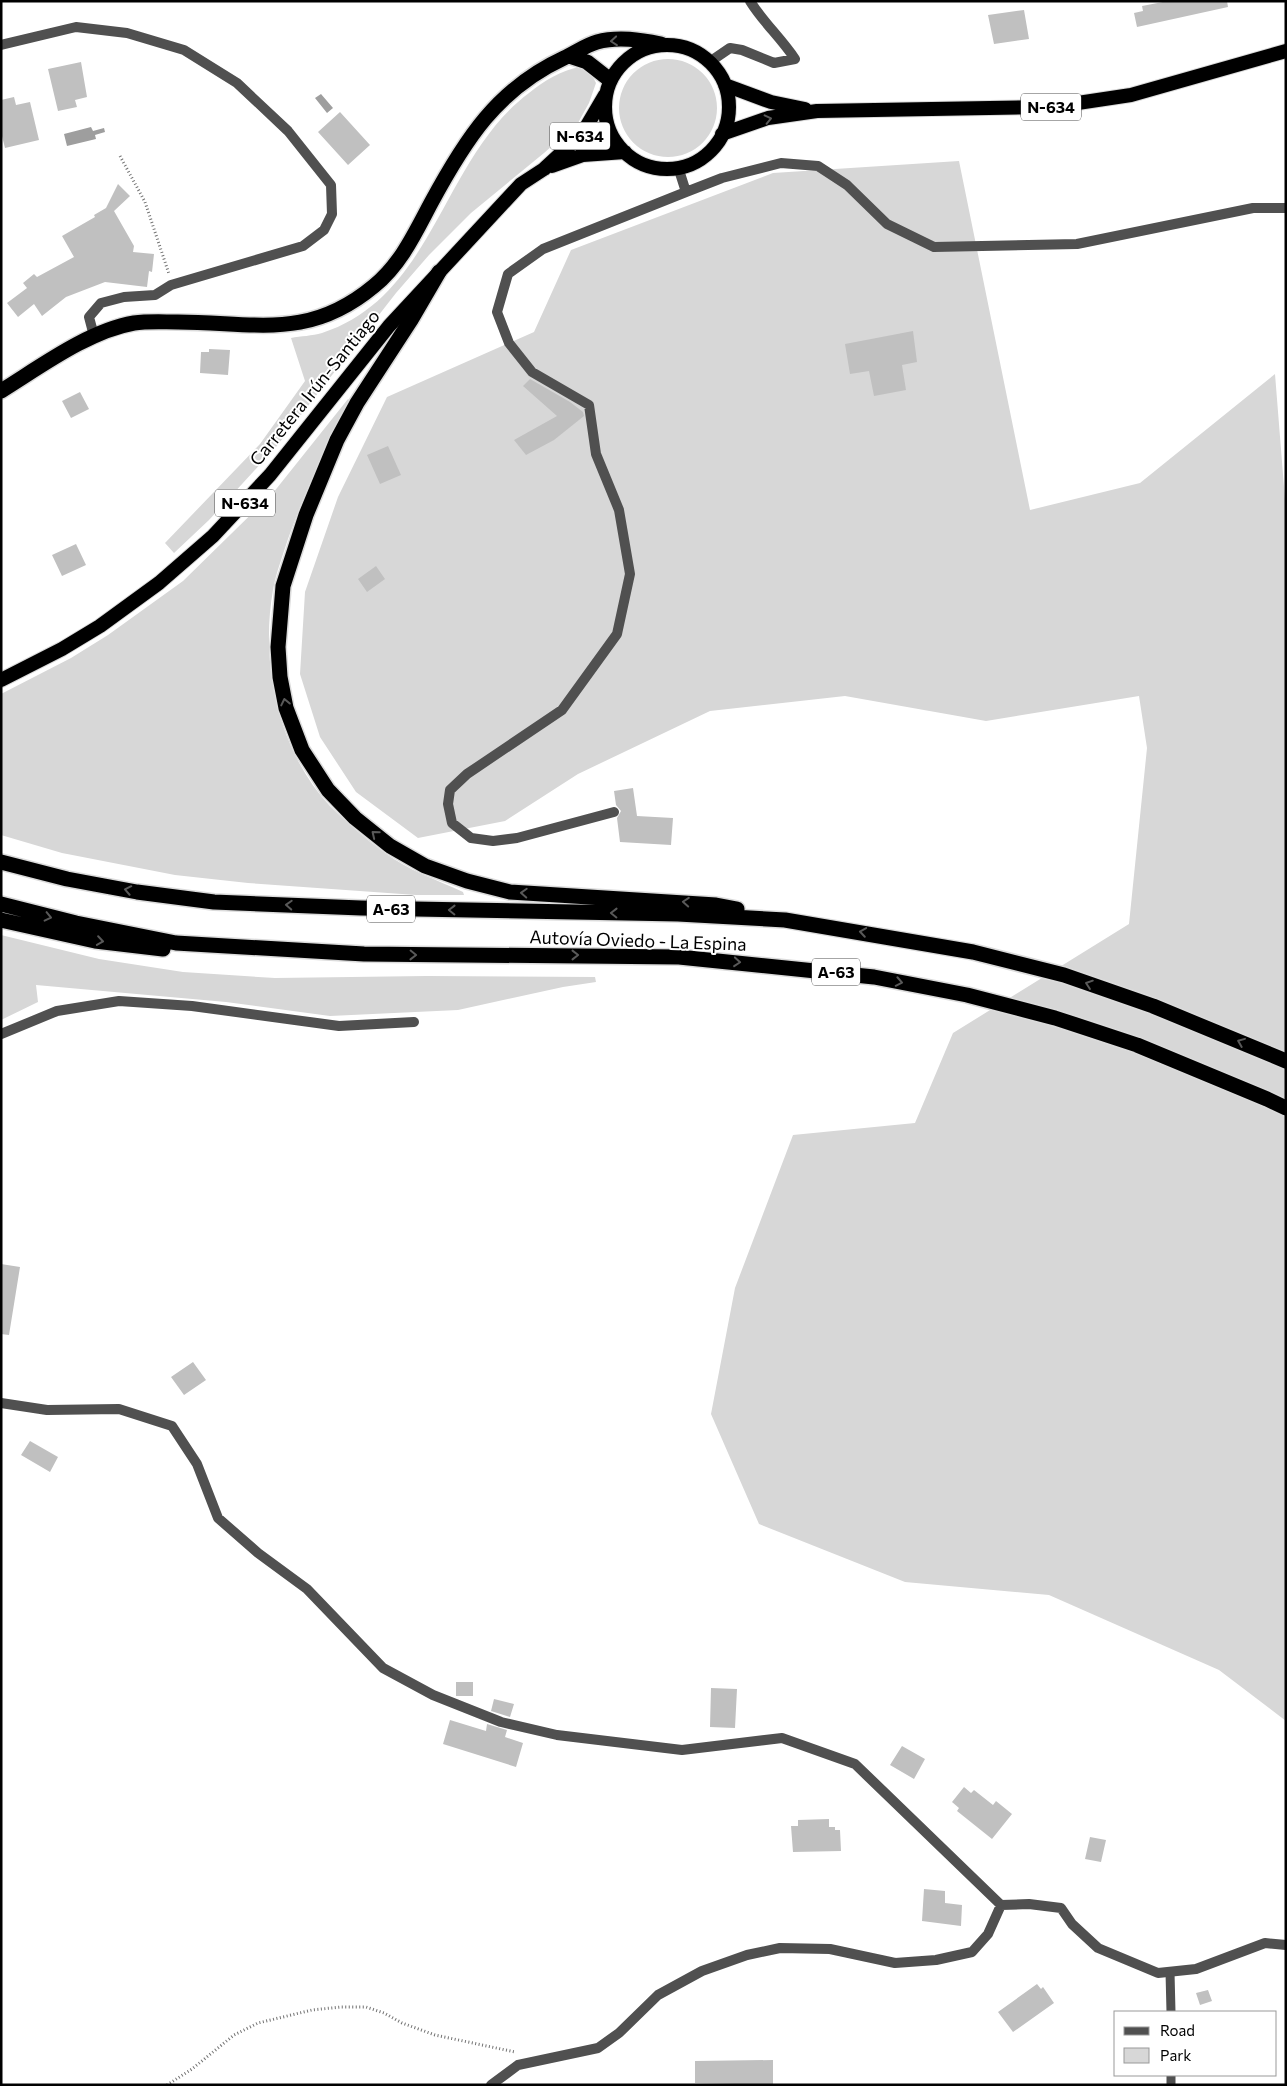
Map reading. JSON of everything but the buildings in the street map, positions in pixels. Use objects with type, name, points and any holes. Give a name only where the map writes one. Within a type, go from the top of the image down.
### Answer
[{"type":"highway","points":[[1,391],[94,336],[134,323],[189,322],[286,325],[324,317],[341,309],[375,285],[403,254],[465,144],[497,103],[537,72],[597,42],[634,39],[661,44]]},
{"type":"highway","name":"N-634","points":[[679,170],[658,168],[636,161],[625,152],[612,136],[605,116],[605,95],[610,80],[621,62],[639,51],[661,44],[683,47],[700,53],[711,61]]},
{"type":"highway","name":"N-634","points":[[722,134],[768,118],[816,111],[1051,107],[1130,95],[1286,51]]},
{"type":"highway","points":[[569,56],[587,62],[610,80]]},
{"type":"highway","points":[[679,170],[704,159],[718,143],[722,134],[729,110],[725,85],[720,73],[711,61]]},
{"type":"highway","name":"N-634","points":[[725,85],[771,102],[816,111]]},
{"type":"highway","name":"Carretera Irún-Santiago","points":[[1,680],[62,649],[100,626],[159,583],[213,536],[270,475],[388,326],[521,184],[544,169],[582,134],[605,95]]},
{"type":"highway","name":"Carretera Irún-Santiago","points":[[544,169],[583,155],[625,152]]},
{"type":"highway","points":[[439,272],[411,320],[356,403],[306,515],[283,586],[278,646],[280,677],[286,708],[302,750],[328,790],[355,818],[390,846],[425,866],[467,882],[510,892],[716,905],[785,920]]},
{"type":"highway","name":"Autovía Oviedo - La Espina","points":[[1,862],[137,892],[214,902],[361,908],[678,914],[785,920],[973,952],[1064,975],[1153,1006],[1286,1061]]},
{"type":"highway","name":"Autovía Oviedo - La Espina","points":[[1,904],[76,923],[176,942],[364,954],[679,957],[874,977],[968,996],[1055,1018],[1137,1046],[1286,1108]]},
{"type":"highway","points":[[1,920],[95,941],[189,953],[288,960],[364,954]]},
{"type":"street","points":[[711,61],[730,48],[742,50],[774,63],[795,59],[785,44],[760,17],[750,1]]},
{"type":"street","points":[[1,45],[76,27],[127,32],[184,50],[237,83],[288,131],[331,185],[332,214],[324,230],[303,246],[172,285],[155,295],[124,297],[101,303],[89,317],[94,336]]},
{"type":"street","points":[[614,812],[517,838],[493,841],[471,838],[452,823],[448,804],[450,790],[467,774],[562,710],[617,634],[630,574],[619,510],[596,454],[589,405],[532,372],[509,343],[497,312],[508,274],[543,249],[722,178],[781,163],[818,166],[847,185],[887,224],[934,247],[1077,244],[1253,208],[1286,208]]},
{"type":"street","points":[[679,170],[686,192]]},
{"type":"street","points":[[1,1034],[57,1011],[119,1001],[192,1006],[339,1026],[414,1022]]},
{"type":"street","points":[[1,1404],[46,1410],[119,1409],[172,1426],[197,1464],[218,1518],[258,1553],[306,1589],[383,1668],[433,1695],[501,1722],[557,1735],[682,1750],[782,1738],[855,1764],[1002,1905],[1028,1904],[1061,1908],[1072,1924],[1098,1948],[1158,1974],[1196,1969],[1266,1943],[1286,1945]]},
{"type":"street","points":[[492,2085],[518,2066],[598,2048],[620,2033],[658,1995],[702,1971],[747,1955],[780,1948],[830,1949],[895,1963],[936,1960],[972,1952],[988,1934],[1002,1905]]},
{"type":"lane","points":[[1170,1972],[1171,2011]]},
{"type":"path","points":[[120,156],[145,202],[172,285]]},
{"type":"path","points":[[167,2085],[192,2069],[234,2035],[258,2023],[312,2010],[341,2006],[366,2007],[384,2013],[402,2024],[435,2035],[481,2044],[544,2060]]},
{"type":"green space","points":[[668,59],[687,63],[703,73],[713,89],[717,108],[713,127],[703,143],[687,153],[668,157],[649,153],[633,143],[623,127],[619,108],[623,89],[633,73],[649,63]]},
{"type":"green space","points":[[580,67],[592,75],[596,83],[589,103],[578,123],[471,213],[429,255],[396,293],[276,447],[209,520],[174,553],[165,543],[260,444],[305,381],[291,338],[322,333],[360,315],[390,289],[414,258],[475,153],[499,121],[541,84],[559,73]]},
{"type":"green space","points":[[959,161],[1030,510],[1140,483],[1275,374],[1286,512],[1286,1721],[1219,1670],[1049,1595],[905,1582],[759,1524],[711,1414],[735,1288],[793,1135],[915,1123],[953,1033],[1129,924],[1147,748],[1139,696],[986,721],[845,696],[710,711],[578,774],[505,821],[418,838],[356,792],[320,737],[300,674],[305,592],[338,497],[387,397],[534,332],[571,250],[773,173]]},
{"type":"green space","points":[[348,399],[351,401],[316,468],[302,503],[274,584],[269,647],[277,705],[297,759],[312,784],[330,806],[343,819],[394,859],[413,870],[463,892],[464,895],[416,895],[248,883],[175,875],[62,853],[1,835],[1,694],[71,658],[108,635],[183,581],[273,493]]},
{"type":"green space","points":[[1,935],[99,959],[183,972],[275,978],[427,976],[595,977],[596,982],[563,987],[458,1010],[330,1016],[226,1002],[36,985],[38,1002],[1,1020]]},
{"type":"shaded area","points":[[321,94],[333,108],[327,113],[315,98]]},
{"type":"shaded area","points":[[91,127],[93,131],[104,128],[105,132],[95,135],[96,139],[67,146],[64,134]]}]
